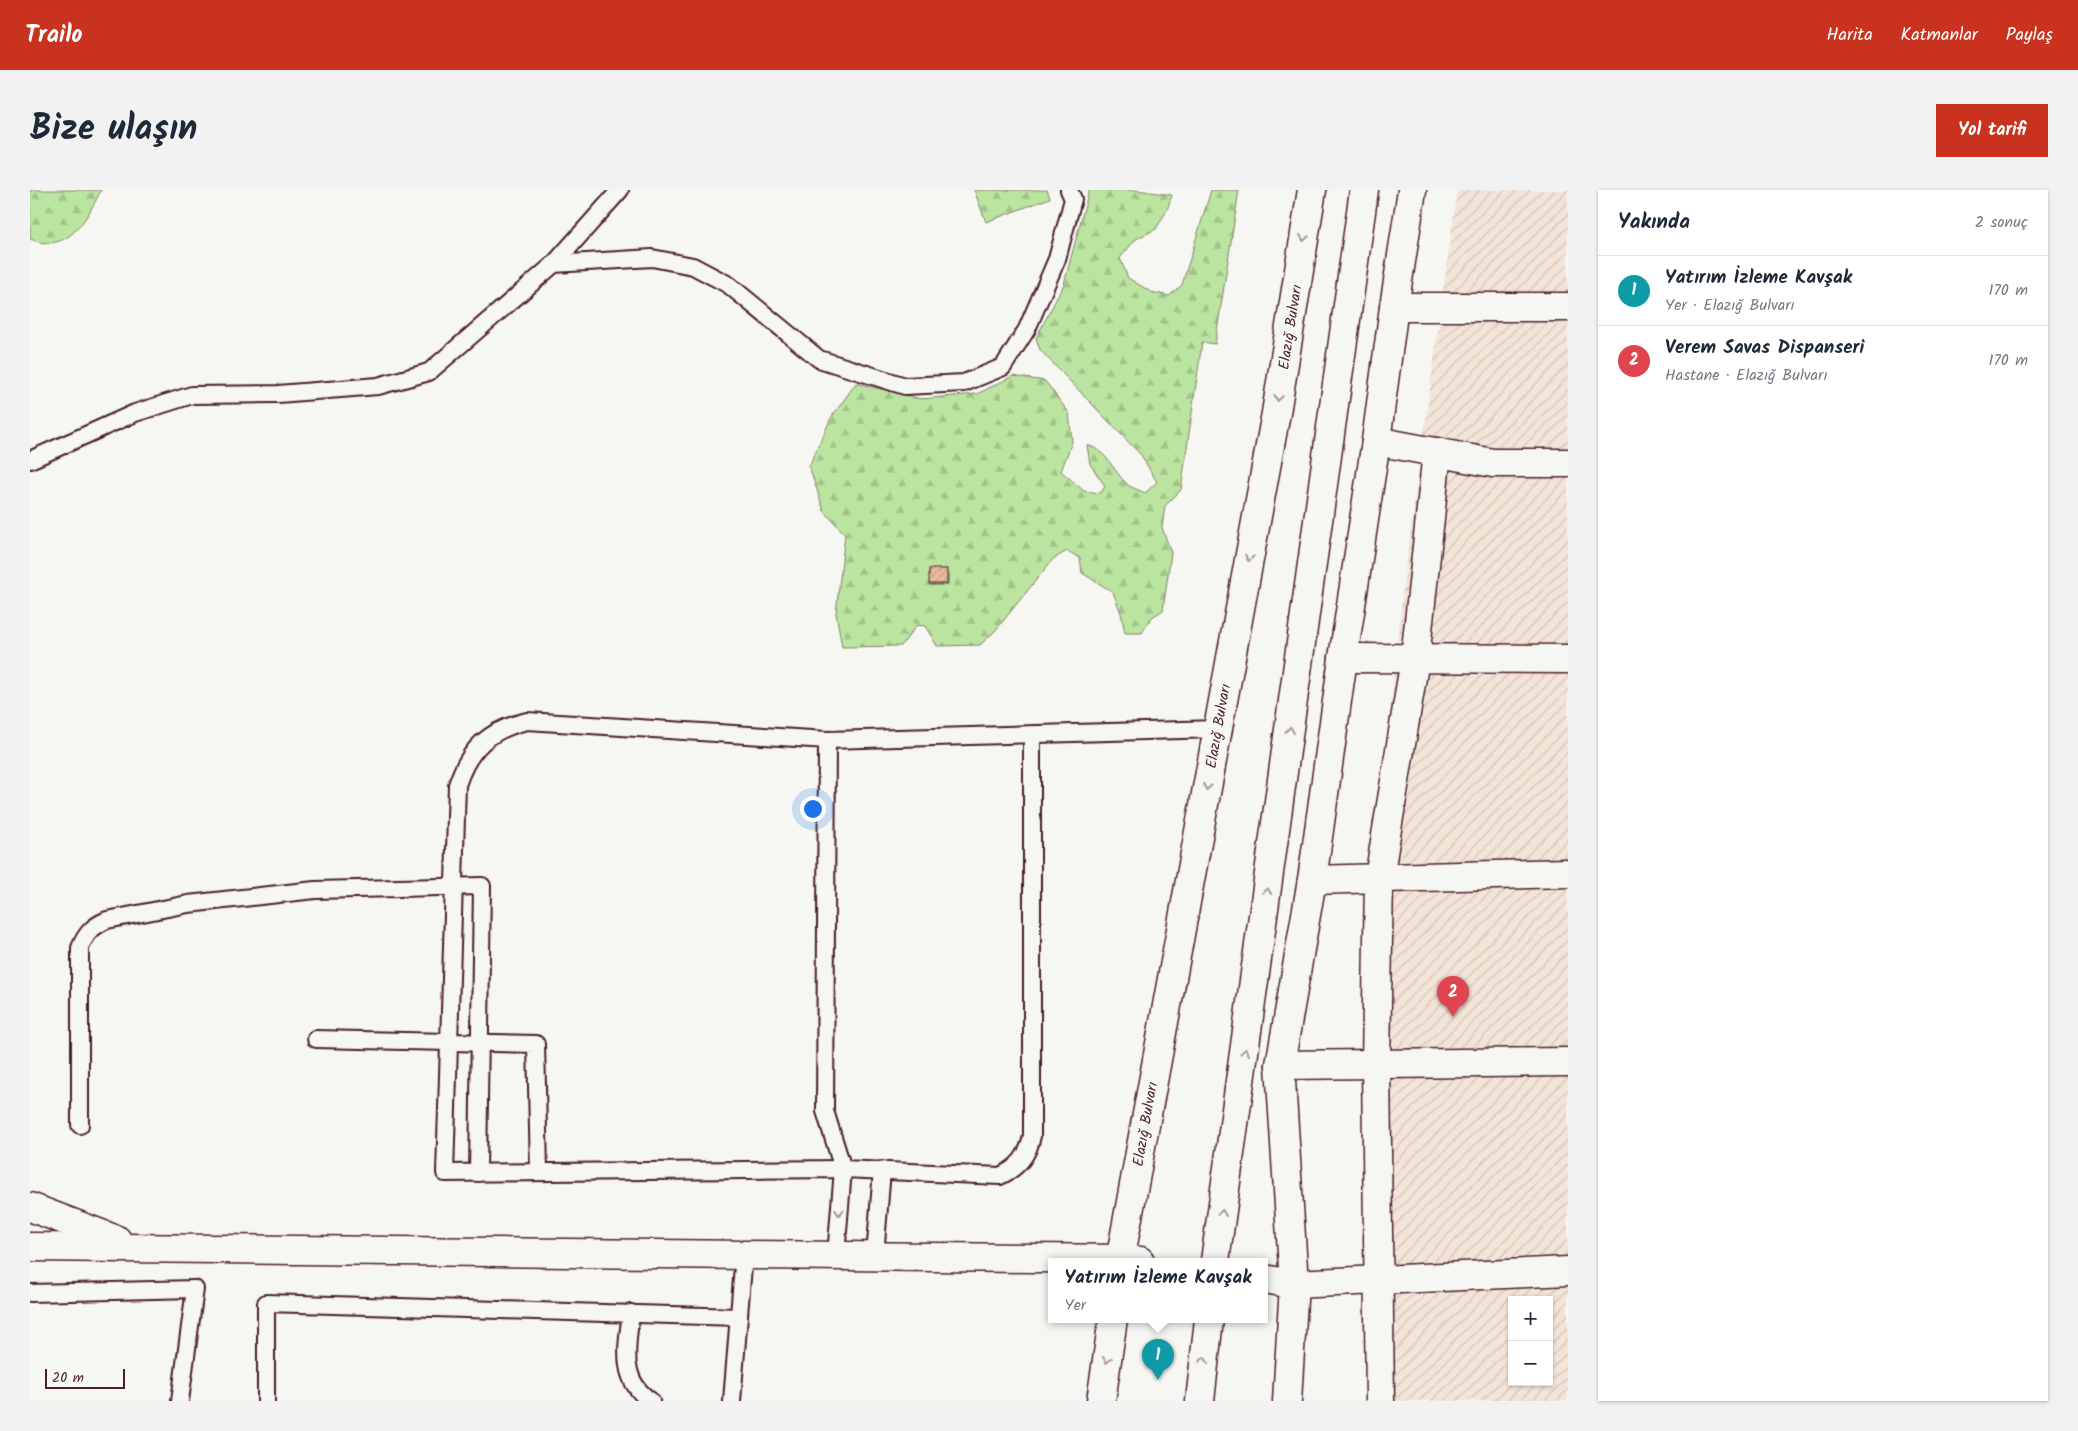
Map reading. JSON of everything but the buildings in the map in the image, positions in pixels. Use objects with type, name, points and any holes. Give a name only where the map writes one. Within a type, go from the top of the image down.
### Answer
[{"type":"main road","name":"Elazığ Bulvarı","points":[[1127,1258],[1218,729],[1276,413],[1312,190]]},
{"type":"main road","points":[[1215,1258],[1364,190]]},
{"type":"main road","points":[[1287,1401],[1294,1284],[1280,1065],[1312,880],[1342,658],[1376,441],[1412,190]]},
{"type":"main road","points":[[1394,307],[1568,307]]},
{"type":"main road","points":[[1376,441],[1493,463],[1568,463]]},
{"type":"main road","points":[[1380,1401],[1376,1064],[1379,878],[1415,659],[1437,452]]},
{"type":"main road","points":[[1342,658],[1568,660]]},
{"type":"main road","points":[[1312,880],[1568,873]]},
{"type":"main road","points":[[1280,1065],[1568,1062]]},
{"type":"main road","points":[[30,1207],[78,1227],[139,1248]]},
{"type":"main road","points":[[30,1247],[1048,1259]]},
{"type":"main road","points":[[1268,1280],[1294,1284],[1568,1271]]},
{"type":"main road","points":[[1101,1401],[1112,1323]]},
{"type":"main road","points":[[1200,1401],[1208,1323]]},
{"type":"lane","points":[[30,460],[135,413],[192,395],[278,394],[378,386],[430,372],[554,264],[620,190]]},
{"type":"lane","points":[[554,264],[652,258],[693,266],[728,285],[819,360],[905,386],[964,383],[1003,366],[1028,329],[1057,259],[1074,199],[1069,190]]},
{"type":"lane","points":[[1032,734],[1032,1136],[1030,1145],[1016,1167],[1000,1176],[843,1168],[445,1173],[457,785],[462,770],[470,756],[494,732],[510,725],[527,721],[827,740],[1032,734],[1218,729]]},
{"type":"lane","points":[[827,740],[825,1111],[843,1168],[836,1256]]},
{"type":"lane","points":[[80,1125],[80,948],[84,937],[98,924],[107,920],[188,904],[315,890],[454,885],[482,886],[478,1173]]},
{"type":"lane","points":[[316,1039],[536,1044],[539,1172]]},
{"type":"lane","points":[[875,1256],[882,1170]]},
{"type":"lane","points":[[732,1401],[744,1254]]},
{"type":"lane","points":[[30,1293],[195,1289],[180,1401]]},
{"type":"lane","points":[[266,1401],[266,1303],[739,1316]]},
{"type":"lane","points":[[630,1314],[626,1358],[628,1369],[637,1389],[651,1401]]},
{"type":"shaded area","points":[[1457,190],[1568,190],[1568,1401],[1374,1401],[1369,911],[1404,580]]},
{"type":"green space","points":[[30,190],[101,190],[89,212],[74,231],[65,238],[55,242],[43,243],[30,239]]},
{"type":"green space","points":[[974,190],[1047,190],[1050,198],[986,222]]},
{"type":"green space","points":[[1089,190],[1137,190],[1172,195],[1167,210],[1156,229],[1136,239],[1120,258],[1128,278],[1151,292],[1169,296],[1182,285],[1211,190],[1239,190],[1215,344],[1202,342],[1181,490],[1165,506],[1162,527],[1171,553],[1163,610],[1151,618],[1142,633],[1125,633],[1121,613],[1113,592],[1082,573],[1080,558],[1067,551],[1053,559],[995,631],[980,645],[937,646],[925,626],[917,625],[901,646],[842,647],[836,613],[845,534],[824,511],[809,466],[831,418],[856,383],[921,399],[977,394],[1013,376],[1045,381],[1069,413],[1072,442],[1061,471],[1084,491],[1101,493],[1105,486],[1090,464],[1087,445],[1105,456],[1122,479],[1131,487],[1145,493],[1157,482],[1141,455],[1040,350],[1036,338],[1064,284]]},
{"type":"place","name":"Verem Savas Dispanseri","points":[[1453,1017]]},
{"type":"place","name":"Yatırım İzleme Kavşak","points":[[1158,1380]]}]
